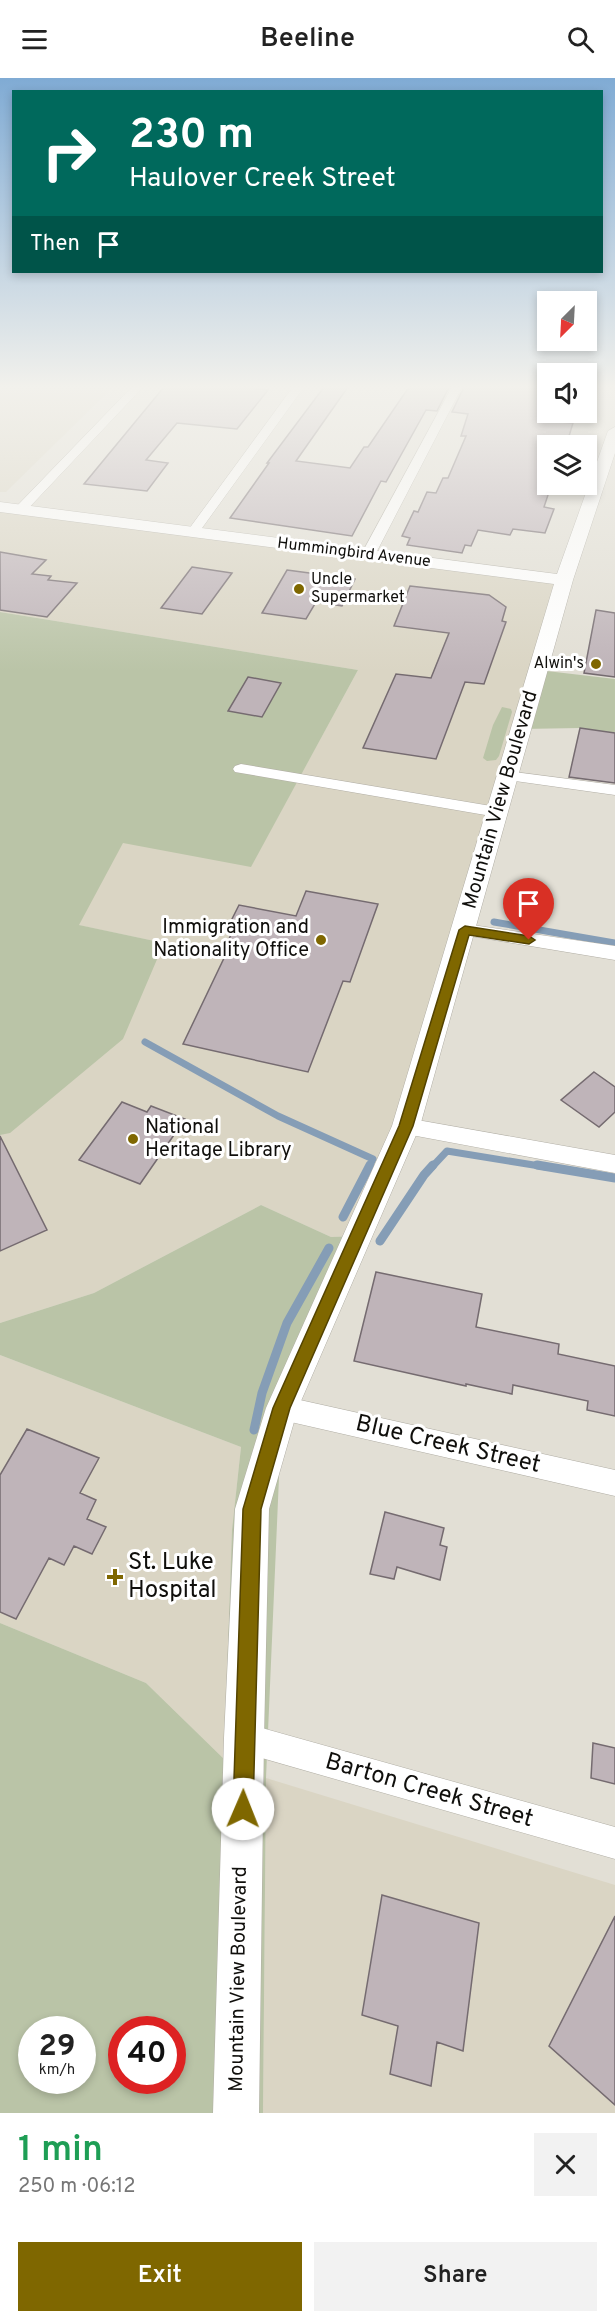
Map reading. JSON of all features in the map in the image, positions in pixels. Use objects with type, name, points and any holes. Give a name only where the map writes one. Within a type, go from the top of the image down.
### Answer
[{"type":"street","points":[[20,510],[47,482]]},
{"type":"street","points":[[193,532],[230,482]]},
{"type":"street","points":[[368,555],[407,482]]},
{"type":"street","name":"Mountain View Boulevard","points":[[236,2113],[244,1738],[252,1509],[282,1408],[406,1126],[465,930],[564,580],[598,482]]},
{"type":"street","name":"Hummingbird Avenue","points":[[0,507],[564,580]]},
{"type":"street","points":[[241,769],[497,812]]},
{"type":"street","points":[[507,777],[615,790]]},
{"type":"street","points":[[465,930],[615,953]]},
{"type":"street","points":[[406,1126],[615,1164]]},
{"type":"street","name":"Blue Creek Street","points":[[282,1408],[615,1483]]},
{"type":"street","name":"Barton Creek Street","points":[[244,1738],[615,1844]]},
{"type":"shaded area","points":[[0,482],[16,482],[6,492],[0,492]]},
{"type":"shaded area","points":[[0,503],[564,580],[509,769],[357,1236],[331,1237],[261,1205],[94,1293],[0,1323],[0,1135],[10,1132],[164,943],[78,925],[123,842],[251,866],[358,670],[0,612]]},
{"type":"shaded area","name":"St. Luke Hospital","points":[[0,1355],[241,1447],[232,1530],[224,1759],[146,1683],[0,1623]]},
{"type":"shaded area","points":[[266,1778],[615,1885],[615,2113],[263,2113]]},
{"type":"green space","points":[[0,612],[358,670],[251,867],[123,843],[79,925],[164,943],[123,1039],[10,1133],[0,1135]]},
{"type":"green space","points":[[538,670],[615,679],[615,733],[580,728],[521,729]]},
{"type":"green space","points":[[502,707],[511,709],[512,712],[499,756],[496,760],[487,761],[483,758],[493,725]]},
{"type":"green space","points":[[261,1205],[331,1237],[357,1236],[282,1408],[266,1778],[263,2113],[0,2113],[0,1623],[146,1683],[224,1759],[232,1530],[241,1447],[0,1355],[0,1323],[94,1293]]},
{"type":"building","points":[[86,482],[154,482],[147,491],[84,484]]},
{"type":"building","points":[[256,482],[380,482],[352,536],[230,518]]},
{"type":"building","points":[[441,482],[537,482],[537,495],[548,495],[544,507],[554,509],[545,533],[513,529],[510,535],[478,530],[471,546],[465,545],[462,553],[407,545],[410,538],[402,536],[414,511],[418,512],[427,492],[436,493]]},
{"type":"building","points":[[0,552],[46,560],[32,574],[51,576],[48,580],[77,583],[47,617],[0,610]]},
{"type":"building","points":[[192,567],[232,573],[202,614],[161,608]]},
{"type":"building","name":"Uncle Supermarket","points":[[287,570],[355,579],[342,606],[316,602],[306,619],[262,613]]},
{"type":"building","points":[[410,586],[489,595],[506,607],[502,621],[506,622],[484,684],[465,682],[436,759],[363,748],[396,674],[431,678],[449,633],[394,626]]},
{"type":"building","points":[[596,610],[615,613],[615,677],[584,673]]},
{"type":"building","points":[[248,677],[281,683],[262,717],[228,711]]},
{"type":"building","points":[[580,728],[615,733],[615,783],[569,777]]},
{"type":"building","points":[[306,891],[378,904],[350,982],[343,981],[308,1072],[183,1044],[225,956],[221,956],[235,926],[229,925],[239,905],[296,916]]},
{"type":"building","points":[[594,1072],[615,1087],[615,1112],[599,1127],[561,1100]]},
{"type":"building","name":"National Heritage Library","points":[[122,1102],[147,1112],[151,1106],[185,1119],[140,1184],[79,1160]]},
{"type":"building","points":[[0,1136],[47,1230],[0,1251]]},
{"type":"building","points":[[376,1272],[482,1294],[476,1327],[559,1344],[558,1354],[615,1366],[615,1416],[587,1410],[588,1401],[513,1385],[512,1394],[354,1361]]},
{"type":"building","name":"St. Luke Hospital","points":[[27,1429],[99,1458],[80,1493],[96,1500],[87,1519],[106,1527],[92,1554],[74,1546],[64,1565],[49,1558],[16,1619],[0,1612],[0,1475]]},
{"type":"building","points":[[385,1512],[444,1528],[440,1545],[447,1547],[440,1580],[397,1567],[394,1579],[370,1574]]},
{"type":"building","points":[[593,1743],[615,1748],[615,1784],[591,1778]]},
{"type":"building","points":[[382,1895],[479,1923],[463,2051],[437,2042],[431,2086],[390,2074],[398,2026],[362,2015]]},
{"type":"building","points":[[615,1916],[615,2105],[549,2046]]},
{"type":"waterway","points":[[494,922],[615,943]]},
{"type":"waterway","points":[[145,1042],[278,1116],[373,1159],[370,1165]]},
{"type":"waterway","points":[[432,1167],[447,1151],[546,1167]]},
{"type":"waterway","points":[[343,1217],[370,1165]]},
{"type":"waterway","points":[[380,1241],[433,1165]]},
{"type":"waterway","points":[[537,1165],[615,1178]]},
{"type":"waterway","points":[[254,1430],[262,1393],[287,1323],[329,1248]]},
{"type":"place","name":"Uncle Supermarket","points":[[299,589]]},
{"type":"place","name":"Alwin's","points":[[596,664]]},
{"type":"place","name":"Immigration and Nationality Office","points":[[321,940]]},
{"type":"place","name":"National Heritage Library","points":[[133,1139]]},
{"type":"place","name":"St. Luke Hospital","points":[[115,1577]]},
{"type":"route","points":[[243,1809],[252,1509],[282,1408],[406,1126],[465,930],[529,940]]}]
